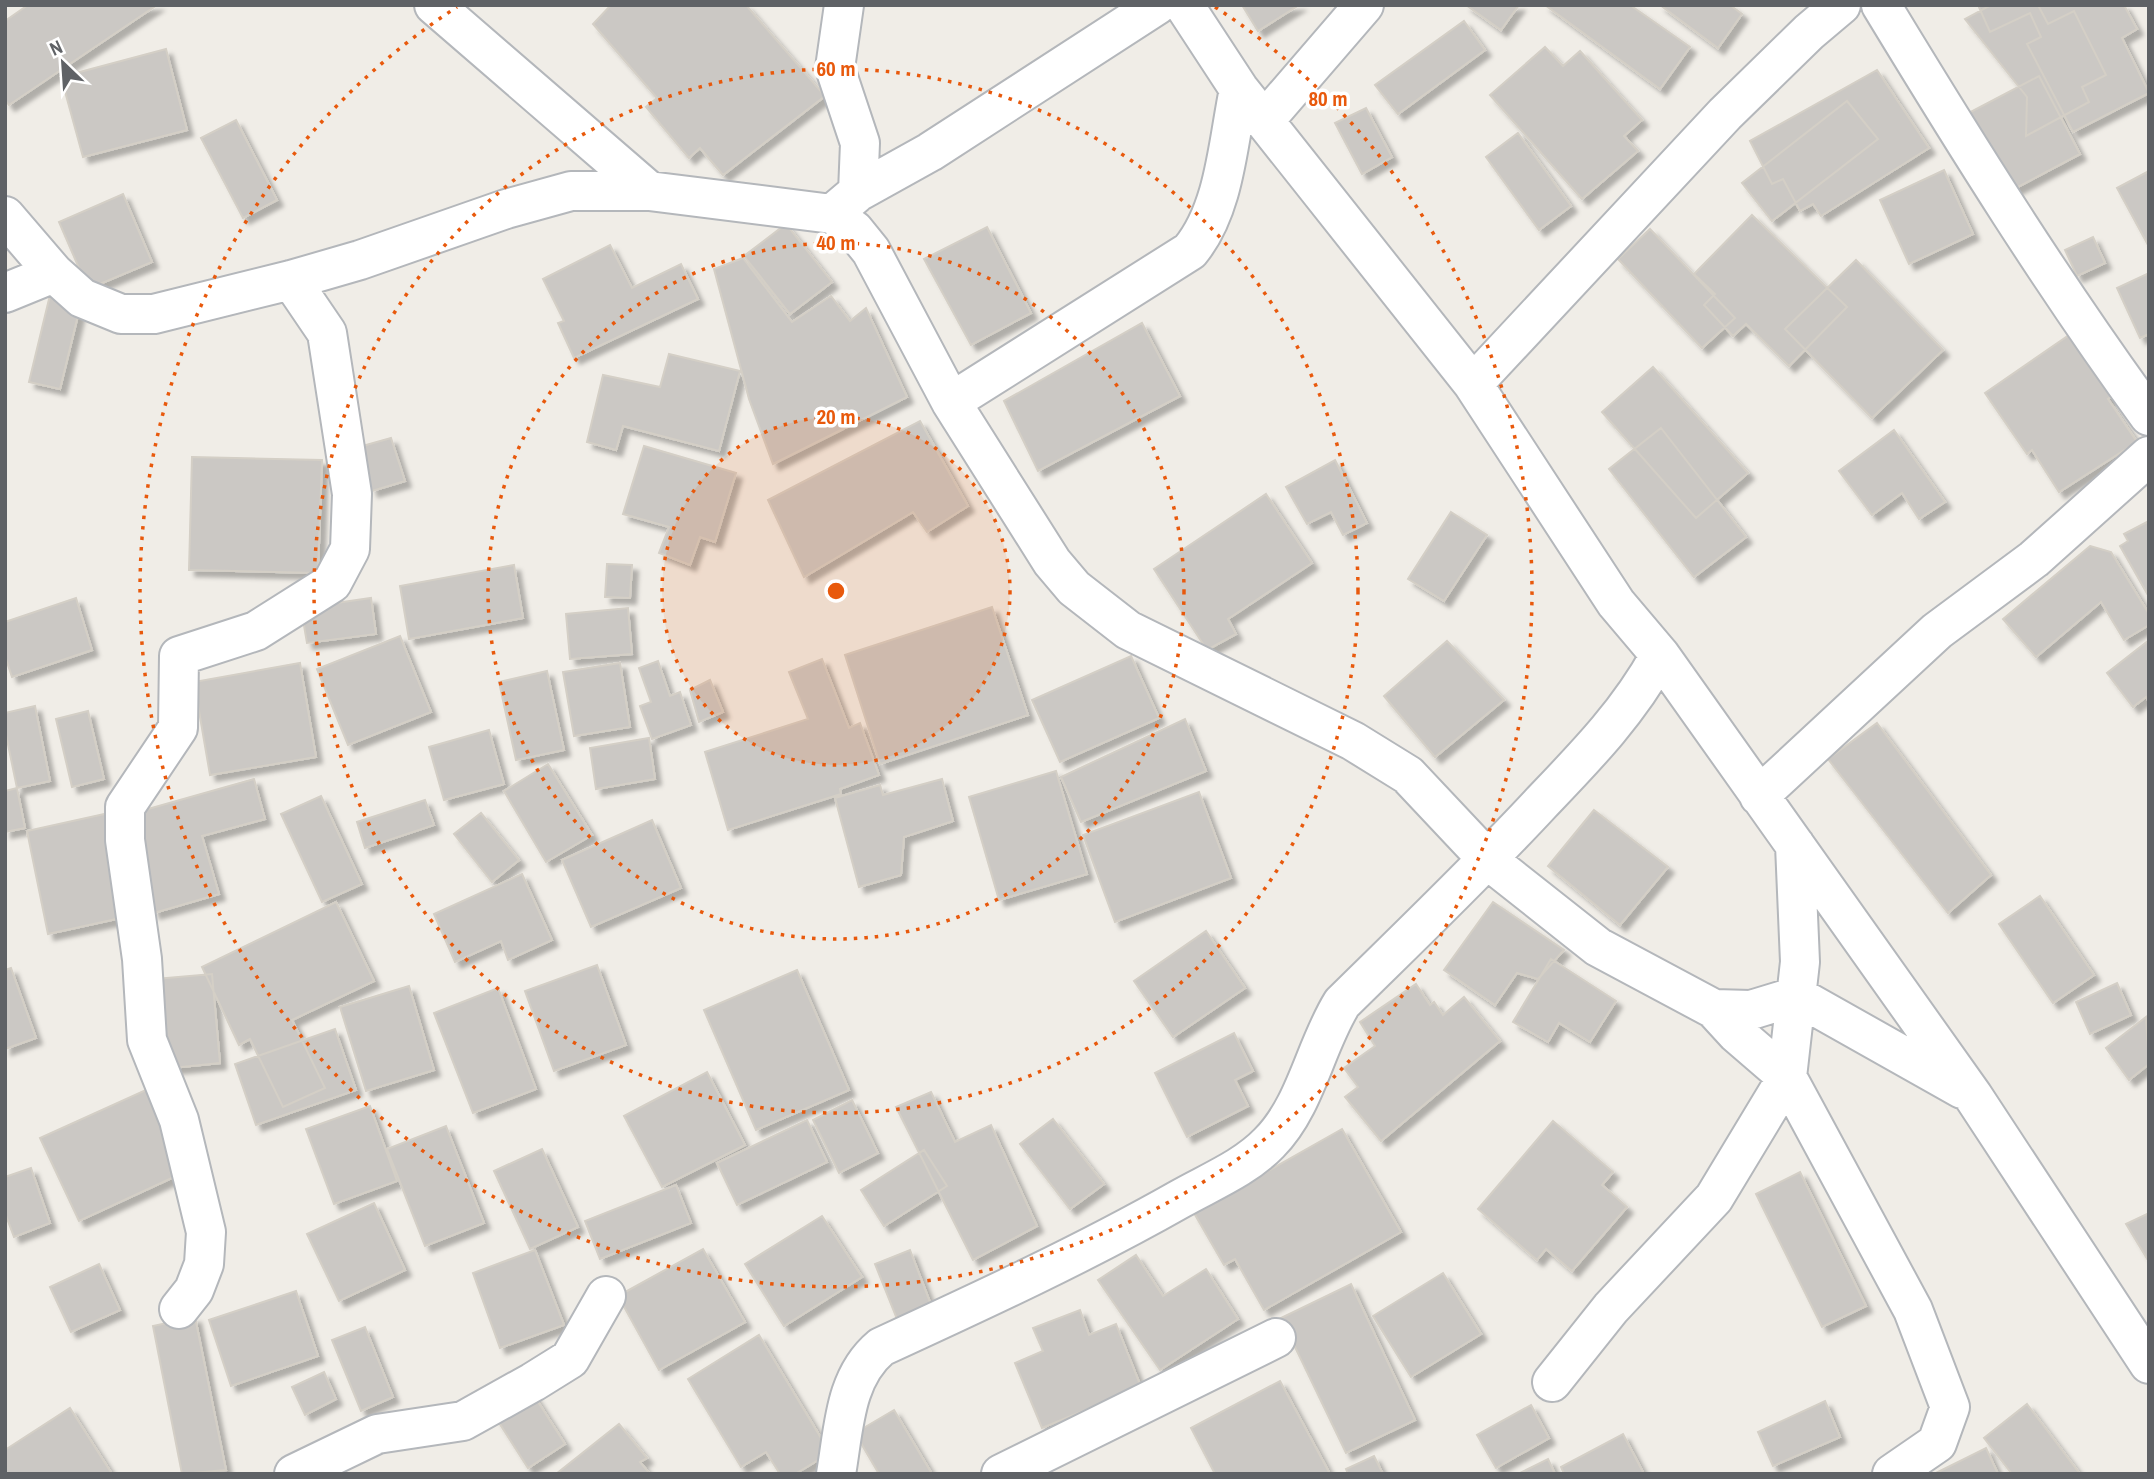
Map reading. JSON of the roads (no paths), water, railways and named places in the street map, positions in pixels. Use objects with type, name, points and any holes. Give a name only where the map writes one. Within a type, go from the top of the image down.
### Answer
[{"type":"street","points":[[434,5],[649,191]]},
{"type":"street","points":[[844,5],[835,68],[860,144],[845,203],[854,230],[871,251],[951,402],[1052,562],[1074,588],[1128,630],[1353,741],[1408,775],[1488,860],[1598,947],[1714,1009],[1736,1033],[1787,1077],[1913,1310],[1950,1407],[1937,1443],[1892,1474]]},
{"type":"street","points":[[5,216],[54,273],[82,298],[121,314],[154,314],[384,252],[539,199],[571,191],[649,191],[845,203],[930,152],[1157,5]]},
{"type":"street","points":[[1184,5],[1238,89],[1474,384],[1616,603],[1660,655],[1973,1096],[2149,1364]]},
{"type":"street","points":[[1264,121],[1364,5]]},
{"type":"street","points":[[1474,384],[1725,114],[1809,32],[1841,5]]},
{"type":"street","points":[[1881,5],[1989,181],[2087,332],[2149,416]]},
{"type":"street","points":[[951,402],[1190,251],[1206,233],[1213,212],[1238,89]]},
{"type":"street","points":[[5,293],[54,273]]},
{"type":"street","points":[[179,1309],[194,1290],[204,1264],[206,1233],[194,1173],[179,1120],[147,1040],[142,959],[125,840],[125,807],[178,728],[179,656],[256,631],[332,583],[350,549],[352,494],[327,333],[290,279]]},
{"type":"street","points":[[1759,796],[1937,631],[2034,559],[2149,456]]},
{"type":"street","points":[[836,1474],[851,1389],[866,1360],[881,1348],[1136,1224],[1250,1159],[1270,1143],[1286,1122],[1331,1021],[1342,1003],[1488,860],[1628,708],[1660,655]]},
{"type":"street","points":[[1552,1382],[1611,1308],[1714,1198],[1787,1077],[1800,962],[1796,845]]},
{"type":"street","points":[[1714,1009],[1751,1010],[1797,996],[1973,1096]]},
{"type":"street","points":[[294,1474],[377,1434],[463,1422],[570,1359],[606,1296]]},
{"type":"street","points":[[1001,1474],[1276,1338]]}]
